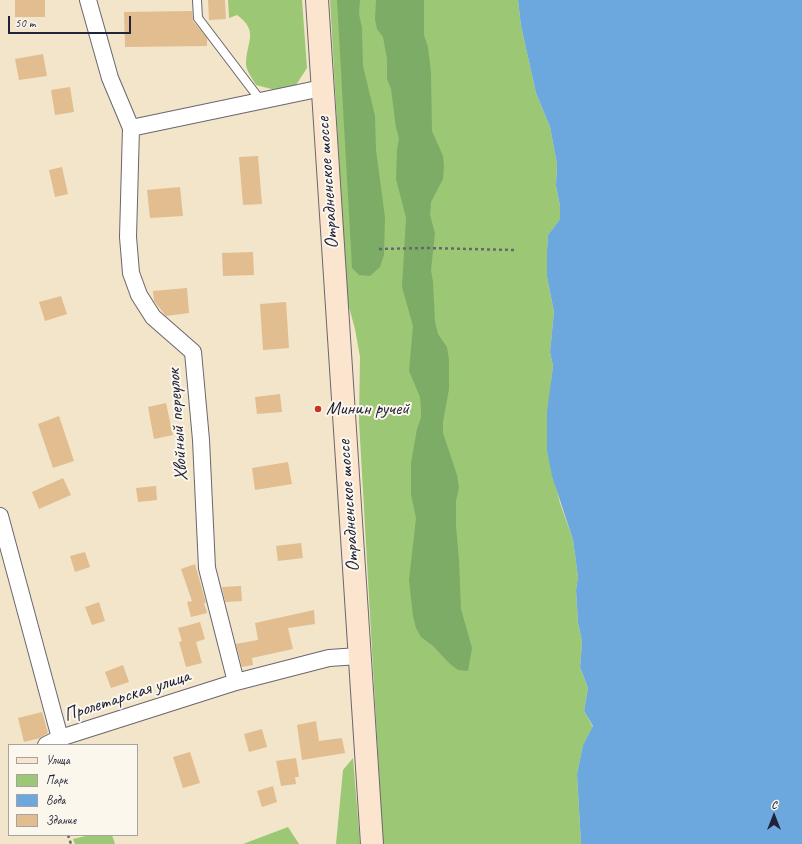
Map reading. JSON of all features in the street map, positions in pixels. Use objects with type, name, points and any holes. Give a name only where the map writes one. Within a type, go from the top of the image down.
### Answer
[{"type":"main road","name":"Отрадненское шоссе","points":[[317,0],[372,844]]},
{"type":"street","name":"Хвойный переулок","points":[[88,0],[110,78],[131,128],[128,237],[131,273],[139,295],[153,317],[193,352],[201,440],[207,568],[236,682]]},
{"type":"street","points":[[131,128],[322,88]]},
{"type":"street","name":"Пролетарская улица","points":[[0,516],[53,742],[236,682],[328,658],[359,656]]},
{"type":"lane","points":[[197,0],[198,18],[261,102]]},
{"type":"path","points":[[379,249],[428,248],[514,250]]},
{"type":"green space","points":[[228,0],[302,0],[307,68],[296,85],[283,92],[256,85],[249,74],[246,65],[250,31],[244,21],[237,15],[229,18]]},
{"type":"green space","points":[[330,0],[518,0],[521,26],[536,93],[550,127],[557,164],[556,186],[560,206],[560,219],[548,235],[547,251],[547,277],[554,312],[550,352],[553,366],[547,451],[560,503],[573,540],[578,577],[576,590],[578,622],[582,642],[580,667],[588,688],[584,711],[593,727],[583,745],[577,774],[581,844],[383,844],[359,421],[360,357],[355,329],[347,300]]},
{"type":"green space","points":[[337,0],[360,0],[359,14],[362,28],[363,66],[375,116],[376,150],[385,217],[384,255],[380,267],[370,276],[359,275],[352,268]]},
{"type":"green space","points":[[376,0],[424,0],[424,35],[428,47],[431,73],[432,131],[443,156],[444,167],[443,179],[431,202],[430,215],[435,233],[431,270],[435,322],[438,334],[447,347],[449,360],[449,389],[443,422],[443,433],[457,475],[459,487],[456,501],[456,526],[461,609],[472,648],[468,671],[458,670],[450,664],[433,646],[421,637],[416,628],[413,616],[409,580],[416,518],[411,495],[411,463],[417,429],[421,418],[421,408],[420,397],[409,371],[413,326],[402,287],[406,218],[396,179],[399,138],[396,128],[391,89],[387,79],[387,59],[383,37],[377,29],[375,19]]},
{"type":"green space","points":[[353,758],[360,844],[336,844],[343,770]]},
{"type":"green space","points":[[288,827],[299,844],[243,844]]},
{"type":"green space","points":[[86,836],[112,836],[115,844],[75,844],[73,839]]},
{"type":"water","points":[[518,0],[802,0],[802,844],[581,844],[577,774],[583,745],[593,726],[584,711],[588,688],[580,667],[582,642],[578,622],[576,590],[578,577],[573,540],[552,476],[547,451],[547,412],[553,366],[550,352],[554,312],[547,277],[547,251],[548,235],[560,219],[560,206],[556,186],[557,164],[550,127],[536,93],[521,26]]},
{"type":"building","points":[[15,0],[45,0],[45,17],[15,17]]},
{"type":"building","points":[[208,0],[225,0],[226,19],[209,20]]},
{"type":"building","points":[[192,11],[193,21],[207,38],[207,46],[125,47],[124,12]]},
{"type":"building","points":[[43,54],[47,76],[19,80],[15,59]]},
{"type":"building","points":[[70,87],[74,112],[55,115],[51,90]]},
{"type":"building","points":[[258,156],[262,204],[243,205],[239,157]]},
{"type":"building","points":[[62,167],[68,194],[55,197],[49,170]]},
{"type":"building","points":[[180,187],[183,216],[150,218],[147,190]]},
{"type":"building","points":[[253,252],[254,275],[223,276],[222,253]]},
{"type":"building","points":[[187,288],[189,313],[166,316],[154,301],[153,291]]},
{"type":"building","points":[[61,296],[67,314],[45,321],[39,302]]},
{"type":"building","points":[[286,302],[289,348],[263,350],[260,304]]},
{"type":"building","points":[[280,394],[282,412],[257,414],[255,397]]},
{"type":"building","points":[[166,403],[173,435],[154,439],[148,407]]},
{"type":"building","points":[[59,416],[74,461],[53,468],[38,424]]},
{"type":"building","points":[[288,462],[292,484],[255,490],[252,468]]},
{"type":"building","points":[[63,478],[71,495],[39,509],[32,492]]},
{"type":"building","points":[[156,486],[157,500],[138,502],[136,488]]},
{"type":"building","points":[[301,543],[303,558],[278,561],[276,546]]},
{"type":"building","points":[[85,552],[90,567],[75,572],[70,556]]},
{"type":"building","points":[[195,564],[206,603],[204,603],[207,613],[191,617],[187,602],[192,601],[181,569]]},
{"type":"building","points":[[241,586],[242,601],[225,602],[222,587]]},
{"type":"building","points":[[99,602],[105,621],[92,625],[85,607]]},
{"type":"building","points":[[314,610],[315,624],[288,628],[293,649],[252,658],[253,665],[242,667],[236,644],[258,640],[255,623]]},
{"type":"building","points":[[200,622],[205,639],[196,642],[202,663],[186,667],[179,642],[182,641],[178,628]]},
{"type":"building","points":[[123,665],[129,682],[111,688],[105,672]]},
{"type":"building","points":[[42,712],[48,733],[40,738],[24,742],[18,718]]},
{"type":"building","points":[[316,721],[319,741],[342,738],[345,753],[302,760],[297,725]]},
{"type":"building","points":[[262,729],[267,747],[249,752],[244,734]]},
{"type":"building","points":[[190,752],[200,783],[183,788],[173,757]]},
{"type":"building","points":[[296,758],[299,777],[295,777],[296,784],[281,786],[276,761]]},
{"type":"building","points":[[273,786],[277,802],[262,807],[257,791]]},
{"type":"place","name":"Минин ручей","points":[[318,409]]}]
